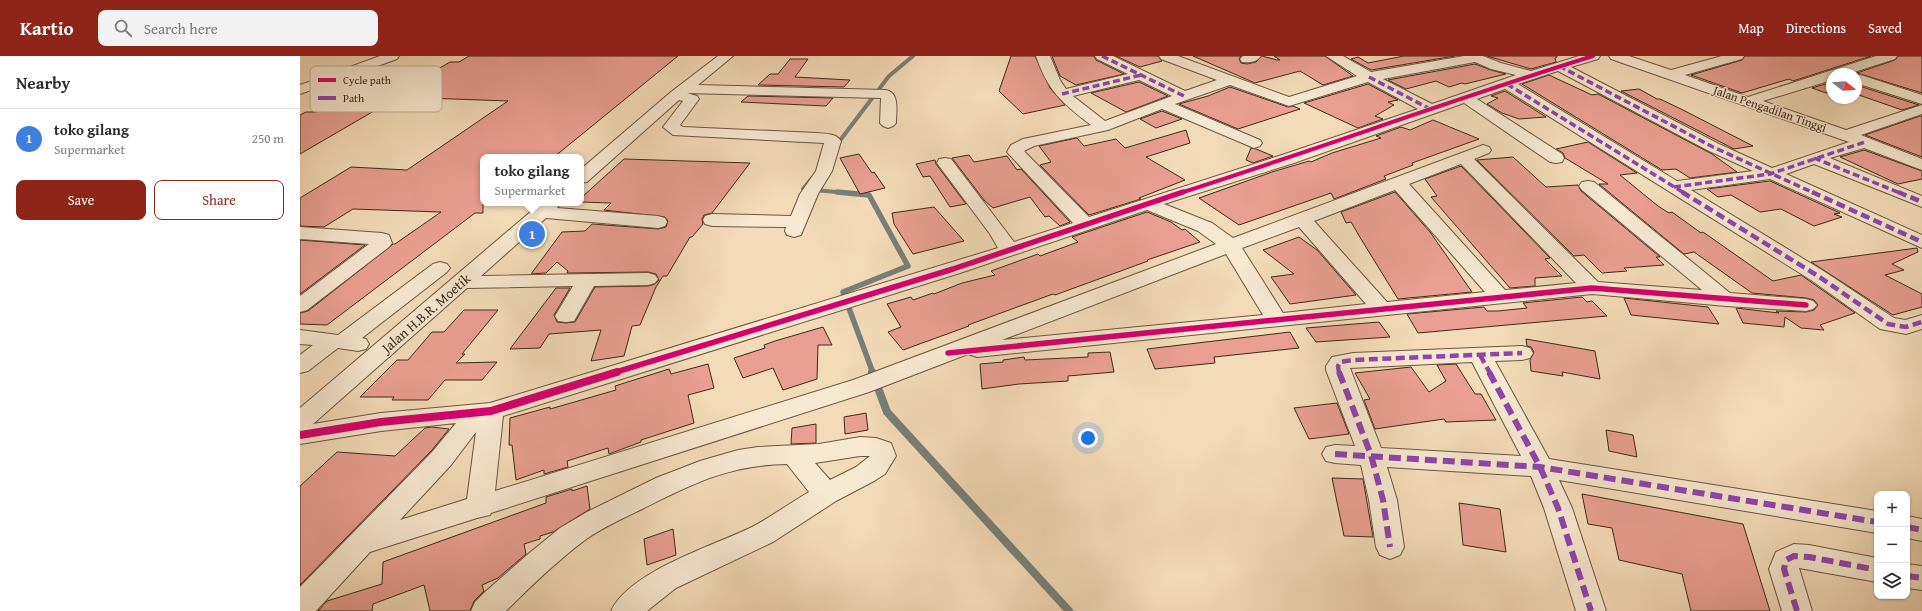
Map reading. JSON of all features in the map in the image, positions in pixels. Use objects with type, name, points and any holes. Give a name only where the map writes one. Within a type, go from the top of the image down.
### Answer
[{"type":"street","points":[[365,66],[392,56]]},
{"type":"street","points":[[584,175],[680,92],[726,56]]},
{"type":"street","points":[[1043,56],[1048,73],[1062,94],[1103,127]]},
{"type":"street","points":[[1102,56],[1184,96]]},
{"type":"street","points":[[1166,56],[1289,102],[1369,77],[1473,57],[1500,67],[1531,75]]},
{"type":"street","points":[[1333,56],[1430,109]]},
{"type":"street","points":[[300,435],[381,422],[484,413],[876,293],[1288,159],[1430,109],[1593,56]]},
{"type":"street","name":"Jalan Pengadilan Tinggi","points":[[1616,56],[1846,135],[1922,165]]},
{"type":"street","points":[[1670,75],[1737,56]]},
{"type":"street","points":[[1842,56],[1864,63]]},
{"type":"street","points":[[1852,68],[1890,56]]},
{"type":"street","points":[[1559,66],[1713,147],[1922,242]]},
{"type":"street","points":[[1062,94],[1141,75]]},
{"type":"street","points":[[1749,101],[1826,77]]},
{"type":"street","points":[[1085,224],[1015,152],[1017,148],[1029,142],[1103,127],[1230,80]]},
{"type":"street","points":[[1862,80],[1922,100]]},
{"type":"street","points":[[1507,84],[1818,276],[1888,324],[1906,327],[1922,322]]},
{"type":"street","points":[[300,90],[310,86]]},
{"type":"street","points":[[680,92],[876,94],[888,96],[888,123]]},
{"type":"street","points":[[680,92],[691,98],[692,101],[672,124],[671,127],[674,130],[689,133],[829,139],[834,141],[830,155],[796,226],[712,220]]},
{"type":"street","points":[[1466,98],[1556,158]]},
{"type":"street","points":[[1162,104],[1254,143]]},
{"type":"street","points":[[1846,135],[1922,109]]},
{"type":"street","points":[[1674,186],[1770,174],[1865,142]]},
{"type":"street","points":[[360,544],[480,508],[861,386],[1483,150]]},
{"type":"street","points":[[1464,158],[1592,288]]},
{"type":"street","points":[[1814,158],[1922,202]]},
{"type":"street","points":[[946,163],[998,232],[1009,250]]},
{"type":"street","points":[[1398,183],[1500,297]]},
{"type":"street","points":[[1588,186],[1726,300]]},
{"type":"street","points":[[1177,194],[1205,227],[1231,246],[1277,320]]},
{"type":"street","points":[[1148,204],[1205,227]]},
{"type":"street","points":[[546,208],[658,222]]},
{"type":"street","name":"Jalan H.B.R. Moetik","points":[[308,416],[546,208]]},
{"type":"street","points":[[1302,219],[1382,309]]},
{"type":"street","points":[[300,233],[382,239],[382,243],[300,306]]},
{"type":"street","points":[[300,366],[338,342],[440,268]]},
{"type":"street","points":[[566,316],[588,279]]},
{"type":"street","points":[[460,282],[648,279]]},
{"type":"street","points":[[948,353],[1592,288],[1726,300],[1806,305]]},
{"type":"street","points":[[300,337],[384,349]]},
{"type":"street","points":[[1390,547],[1383,500],[1370,455],[1338,370],[1340,362],[1408,357],[1522,353]]},
{"type":"street","points":[[1480,355],[1540,466],[1558,508],[1591,611]]},
{"type":"street","points":[[480,508],[486,446],[484,413]]},
{"type":"street","points":[[300,607],[484,413]]},
{"type":"street","points":[[308,416],[381,422]]},
{"type":"street","points":[[442,458],[486,446]]},
{"type":"street","points":[[486,611],[548,554],[586,525],[667,485],[720,465],[750,457],[794,455],[866,446],[882,450],[883,456],[876,467],[826,494],[763,534],[666,579],[640,598],[626,611]]},
{"type":"street","points":[[1335,454],[1540,466],[1874,522]]},
{"type":"street","points":[[794,455],[826,494]]},
{"type":"street","points":[[1910,528],[1922,530]]},
{"type":"street","points":[[1797,611],[1784,569],[1786,560],[1794,556],[1809,557],[1874,569]]},
{"type":"street","points":[[1910,576],[1922,578]]},
{"type":"building","points":[[469,56],[678,56],[558,154],[480,154],[480,206],[483,206],[483,213],[475,213],[327,325],[300,324],[300,313],[308,311],[393,244],[441,212],[353,209],[324,227],[300,226],[300,198],[351,167],[407,170],[508,101],[442,99],[442,67],[450,62],[459,62]]},
{"type":"building","points":[[1011,56],[1035,56],[1050,88],[1065,105],[1023,114],[999,91]]},
{"type":"building","points":[[1052,56],[1094,56],[1096,60],[1124,74],[1076,85],[1060,76]]},
{"type":"building","points":[[1116,56],[1158,56],[1162,61],[1140,67]]},
{"type":"building","points":[[1193,56],[1241,56],[1239,59],[1241,63],[1247,64],[1256,62],[1262,56],[1280,60],[1274,56],[1325,56],[1353,76],[1323,85],[1300,71],[1255,83]]},
{"type":"building","points":[[1404,56],[1455,56],[1371,70],[1351,59],[1358,57],[1368,63]]},
{"type":"building","points":[[1487,56],[1557,57],[1555,58],[1556,62],[1531,69]]},
{"type":"building","points":[[1745,56],[1871,56],[1834,68],[1826,68],[1826,70],[1793,81],[1789,79],[1742,93],[1691,75],[1742,60]]},
{"type":"building","points":[[1898,56],[1922,56],[1922,93],[1862,75],[1862,71],[1895,60]]},
{"type":"building","points":[[790,59],[808,59],[795,77],[850,80],[844,87],[758,85],[770,74],[778,74]]},
{"type":"building","points":[[1475,64],[1506,74],[1449,87],[1436,81],[1406,89],[1388,80]]},
{"type":"building","points":[[1549,75],[1592,95],[1598,94],[1712,154],[1737,172],[1690,178],[1676,169],[1662,170],[1522,84]]},
{"type":"building","points":[[1139,82],[1168,96],[1126,112],[1091,93]]},
{"type":"building","points":[[1368,84],[1398,100],[1388,102],[1394,105],[1375,116],[1383,119],[1358,128],[1304,103]]},
{"type":"building","points":[[1826,84],[1826,93],[1812,88]]},
{"type":"building","points":[[1230,87],[1288,107],[1293,106],[1300,109],[1238,129],[1179,104],[1208,96]]},
{"type":"building","points":[[1862,87],[1919,105],[1902,110],[1862,96]]},
{"type":"building","points":[[1639,89],[1753,146],[1734,149],[1621,91]]},
{"type":"building","points":[[1505,91],[1546,117],[1519,119],[1502,113],[1487,104],[1498,98],[1491,96]]},
{"type":"building","points":[[748,96],[833,98],[826,106],[741,102]]},
{"type":"building","points":[[1162,111],[1182,119],[1156,128],[1140,119]]},
{"type":"building","points":[[310,112],[372,112],[300,154],[300,115]]},
{"type":"building","points":[[1922,116],[1922,157],[1865,135]]},
{"type":"building","points":[[1433,120],[1479,139],[1412,163],[1413,165],[1384,176],[1386,179],[1334,199],[1331,193],[1239,225],[1199,198],[1272,172],[1309,161],[1311,162],[1332,153],[1381,138],[1376,136],[1401,127],[1410,130]]},
{"type":"building","points":[[1186,130],[1190,143],[1146,157],[1185,180],[1139,198],[1141,199],[1089,215],[1040,165],[1051,162],[1039,146],[1077,138],[1084,146],[1116,139],[1125,148]]},
{"type":"building","points":[[1588,142],[1637,173],[1620,175],[1658,206],[1669,213],[1672,212],[1701,233],[1703,232],[1773,281],[1801,275],[1855,313],[1820,325],[1824,330],[1801,328],[1785,317],[1784,327],[1743,323],[1736,308],[1779,313],[1776,311],[1806,312],[1814,310],[1818,305],[1814,300],[1806,298],[1752,293],[1694,252],[1684,254],[1599,184],[1608,184],[1565,158],[1563,153],[1556,149]]},
{"type":"building","points":[[1251,148],[1273,156],[1253,163],[1246,160]]},
{"type":"building","points":[[1864,150],[1922,171],[1922,179],[1898,184],[1840,157]]},
{"type":"building","points":[[859,154],[872,173],[874,172],[885,188],[860,194],[840,158]]},
{"type":"building","points":[[969,155],[974,162],[1007,156],[1017,170],[1021,169],[1070,222],[1060,226],[1049,216],[1045,217],[1030,197],[993,208],[984,200],[952,158]]},
{"type":"building","points":[[1513,157],[1546,187],[1578,185],[1581,191],[1660,257],[1656,257],[1664,265],[1624,268],[1627,271],[1602,273],[1584,255],[1574,256],[1477,160]]},
{"type":"building","points":[[624,159],[750,163],[712,213],[704,215],[702,219],[703,224],[692,237],[690,237],[667,276],[663,276],[656,287],[640,325],[632,326],[624,356],[591,361],[601,330],[549,334],[540,348],[510,349],[556,288],[570,288],[554,315],[557,322],[566,323],[575,322],[595,287],[648,286],[655,284],[659,280],[656,274],[648,272],[567,273],[568,271],[557,262],[546,273],[531,274],[562,232],[585,231],[592,224],[658,229],[666,227],[668,221],[665,217],[604,210],[611,203],[584,202],[584,195]]},
{"type":"building","points":[[935,160],[936,164],[966,204],[950,207],[930,176],[923,177],[916,164]]},
{"type":"building","points":[[1461,166],[1550,258],[1545,259],[1562,276],[1535,278],[1535,286],[1510,288],[1431,197],[1437,196],[1425,179]]},
{"type":"building","points":[[1770,181],[1840,213],[1834,214],[1842,217],[1814,226],[1781,209],[1760,212],[1731,195],[1718,197],[1707,189]]},
{"type":"building","points":[[1395,192],[1430,232],[1472,292],[1398,299],[1351,222],[1346,223],[1341,212]]},
{"type":"building","points":[[934,207],[964,241],[913,254],[894,224],[892,213]]},
{"type":"building","points":[[1147,212],[1171,222],[1182,230],[1185,229],[1200,242],[1147,260],[1148,261],[1055,295],[1053,294],[903,350],[888,332],[901,327],[887,304],[911,297],[913,300],[933,293],[934,294],[962,283],[995,275],[991,271],[1038,254],[1040,256],[1078,242],[1072,237]]},
{"type":"building","points":[[1299,237],[1317,250],[1356,295],[1290,304],[1271,277],[1294,274],[1263,250]]},
{"type":"building","points":[[300,240],[365,245],[300,294]]},
{"type":"building","points":[[1917,248],[1918,252],[1892,264],[1904,270],[1885,275],[1922,294],[1922,307],[1893,315],[1811,262]]},
{"type":"building","points":[[1582,297],[1587,302],[1592,301],[1607,316],[1418,333],[1407,314],[1484,307],[1487,311],[1498,311],[1527,308],[1523,303]]},
{"type":"building","points":[[1624,298],[1708,307],[1719,324],[1631,315]]},
{"type":"building","points":[[464,310],[498,310],[462,354],[465,354],[456,363],[497,362],[482,380],[445,380],[428,400],[392,400],[394,397],[360,397],[397,360],[408,360],[432,332],[444,332]]},
{"type":"building","points":[[1379,322],[1390,337],[1316,342],[1306,328]]},
{"type":"building","points":[[823,327],[832,345],[818,345],[817,379],[783,390],[773,368],[743,378],[734,358],[765,348],[764,345],[775,341]]},
{"type":"building","points":[[1290,332],[1299,348],[1214,357],[1215,363],[1155,369],[1147,349]]},
{"type":"building","points":[[1526,339],[1595,351],[1600,379],[1562,372],[1563,376],[1531,371],[1530,360],[1534,352],[1531,347],[1527,346]]},
{"type":"building","points":[[1110,352],[1114,372],[1068,376],[1068,381],[1019,384],[982,389],[980,364],[1003,362],[1003,360],[1024,357],[1025,360],[1088,357],[1088,353]]},
{"type":"building","points":[[708,364],[714,388],[688,395],[694,423],[641,440],[641,442],[609,454],[608,448],[567,461],[568,467],[544,474],[544,470],[516,480],[512,445],[509,445],[510,418],[550,407],[550,409],[616,390],[615,386],[669,369],[671,374]]},
{"type":"building","points":[[1456,364],[1475,394],[1481,394],[1496,420],[1446,422],[1444,419],[1375,429],[1364,400],[1370,399],[1355,373],[1411,367],[1429,392],[1446,381],[1437,365]]},
{"type":"building","points":[[1337,403],[1349,434],[1309,439],[1294,408]]},
{"type":"building","points":[[866,413],[868,430],[845,434],[844,417]]},
{"type":"building","points":[[816,424],[816,443],[791,444],[792,428]]},
{"type":"building","points":[[432,427],[449,429],[432,450],[300,585],[300,486],[337,452],[395,456],[425,428]]},
{"type":"building","points":[[1606,430],[1633,435],[1637,457],[1609,451]]},
{"type":"building","points":[[1332,478],[1363,479],[1373,537],[1344,536]]},
{"type":"building","points":[[587,486],[590,509],[553,532],[540,536],[540,539],[524,544],[526,554],[498,578],[482,585],[484,591],[474,601],[470,611],[430,611],[424,585],[373,604],[372,611],[318,611],[327,601],[382,584],[383,562],[546,503],[546,497]]},
{"type":"building","points":[[1582,494],[1743,524],[1770,611],[1691,611],[1682,574],[1619,560],[1612,528],[1588,524]]},
{"type":"building","points":[[1459,503],[1500,509],[1506,552],[1463,545]]},
{"type":"building","points":[[673,529],[676,555],[647,565],[644,539]]},
{"type":"waterway","points":[[835,147],[889,76],[913,56]]},
{"type":"waterway","points":[[812,178],[803,189],[842,192]]},
{"type":"waterway","points":[[837,192],[842,192]]},
{"type":"waterway","points":[[842,192],[848,193]]},
{"type":"waterway","points":[[842,192],[869,195],[908,266],[843,292],[873,373]]},
{"type":"waterway","points":[[872,372],[887,412],[1069,611]]},
{"type":"marked path","points":[[1102,56],[1184,96]]},
{"type":"marked path","points":[[1559,66],[1713,147],[1922,242]]},
{"type":"marked path","points":[[1062,94],[1141,75]]},
{"type":"marked path","points":[[1369,77],[1430,109]]},
{"type":"marked path","points":[[1507,84],[1818,276],[1888,324],[1906,327],[1922,322]]},
{"type":"marked path","points":[[1674,187],[1770,174],[1865,142]]},
{"type":"marked path","points":[[1814,158],[1922,202]]},
{"type":"marked path","points":[[1390,547],[1383,500],[1371,455],[1338,370],[1340,362],[1353,360],[1522,353]]},
{"type":"marked path","points":[[1480,355],[1540,467],[1558,508],[1591,611]]},
{"type":"marked path","points":[[1335,454],[1540,467],[1874,522]]},
{"type":"marked path","points":[[1910,528],[1922,530]]},
{"type":"marked path","points":[[1797,611],[1784,569],[1786,560],[1794,556],[1809,557],[1874,569]]},
{"type":"marked path","points":[[1910,576],[1922,578]]},
{"type":"cycle path","points":[[300,435],[381,422],[491,411],[953,269],[1177,194],[1288,159],[1531,75],[1593,56]]},
{"type":"cycle path","points":[[948,353],[1592,288],[1806,305]]},
{"type":"place","name":"toko gilang","points":[[532,234]]}]
